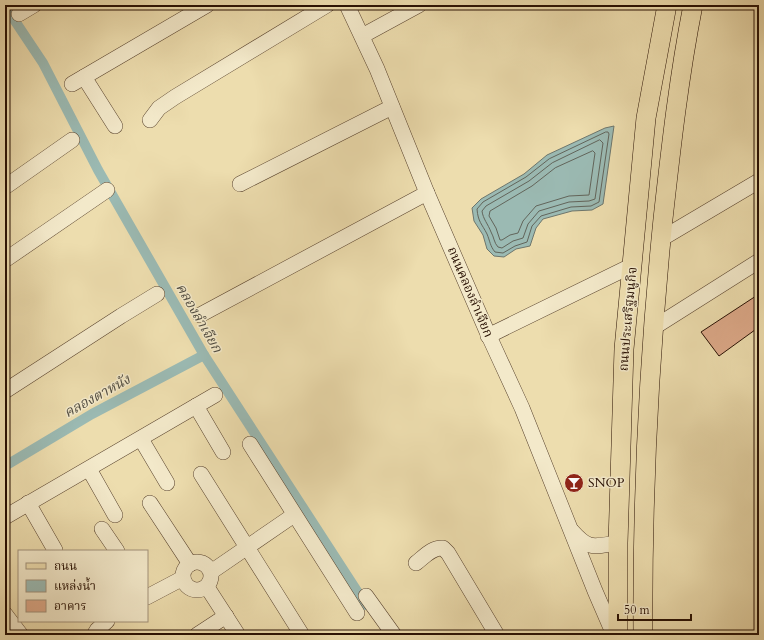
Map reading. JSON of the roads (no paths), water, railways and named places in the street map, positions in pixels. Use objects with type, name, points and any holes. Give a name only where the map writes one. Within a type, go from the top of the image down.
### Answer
[{"type":"main road","name":"ถนนประเสริฐมนูกิจ","points":[[618,635],[618,543],[624,350],[646,118],[667,5]]},
{"type":"main road","name":"ถนนประเสริฐมนูกิจ","points":[[643,635],[643,513],[653,328],[674,124],[693,5]]},
{"type":"street","points":[[19,14],[34,5]]},
{"type":"street","points":[[115,126],[78,80],[207,5]]},
{"type":"street","points":[[150,120],[159,108],[175,96],[327,5]]},
{"type":"street","name":"ถนนคลองลำเจียก","points":[[347,5],[377,69],[427,193],[488,336],[522,408],[569,527],[582,541],[592,546],[618,543]]},
{"type":"street","points":[[362,36],[419,5]]},
{"type":"street","points":[[240,184],[392,107]]},
{"type":"street","points":[[5,187],[72,140]]},
{"type":"street","points":[[661,240],[759,181]]},
{"type":"street","points":[[5,260],[107,190]]},
{"type":"street","points":[[200,315],[427,193]]},
{"type":"street","points":[[653,328],[759,261]]},
{"type":"street","points":[[488,336],[633,265]]},
{"type":"street","points":[[5,392],[157,294]]},
{"type":"street","points":[[5,517],[215,395]]},
{"type":"street","points":[[196,406],[223,452]]},
{"type":"street","points":[[140,439],[167,483]]},
{"type":"street","points":[[250,444],[357,613]]},
{"type":"street","points":[[89,469],[115,515]]},
{"type":"street","points":[[201,474],[302,635]]},
{"type":"street","points":[[28,503],[55,550]]},
{"type":"street","points":[[150,503],[190,564]]},
{"type":"street","points":[[211,572],[294,515]]},
{"type":"street","points":[[569,527],[614,635]]},
{"type":"street","points":[[102,529],[115,550]]},
{"type":"street","points":[[416,563],[432,550],[443,548],[448,553],[497,635]]},
{"type":"street","points":[[198,562],[202,563],[206,565],[211,572],[211,580],[204,589],[195,590],[187,586],[183,578],[184,570],[190,564],[198,562]]},
{"type":"street","points":[[148,596],[183,578]]},
{"type":"street","points":[[207,587],[238,635]]},
{"type":"street","points":[[366,596],[394,635]]},
{"type":"street","points":[[5,614],[20,635]]},
{"type":"street","points":[[197,635],[226,616]]},
{"type":"water","points":[[614,126],[603,204],[592,210],[572,211],[543,219],[536,228],[530,246],[516,249],[504,257],[494,256],[487,249],[483,235],[474,221],[472,208],[481,199],[524,174],[547,155],[605,128]]},
{"type":"waterway","name":"คลองลำเจียก","points":[[5,6],[43,63],[98,170],[204,355],[366,605]]},
{"type":"waterway","name":"คลองตาหนัง","points":[[5,466],[92,414],[204,355]]},
{"type":"place","name":"SNOP","points":[[574,483]]}]
